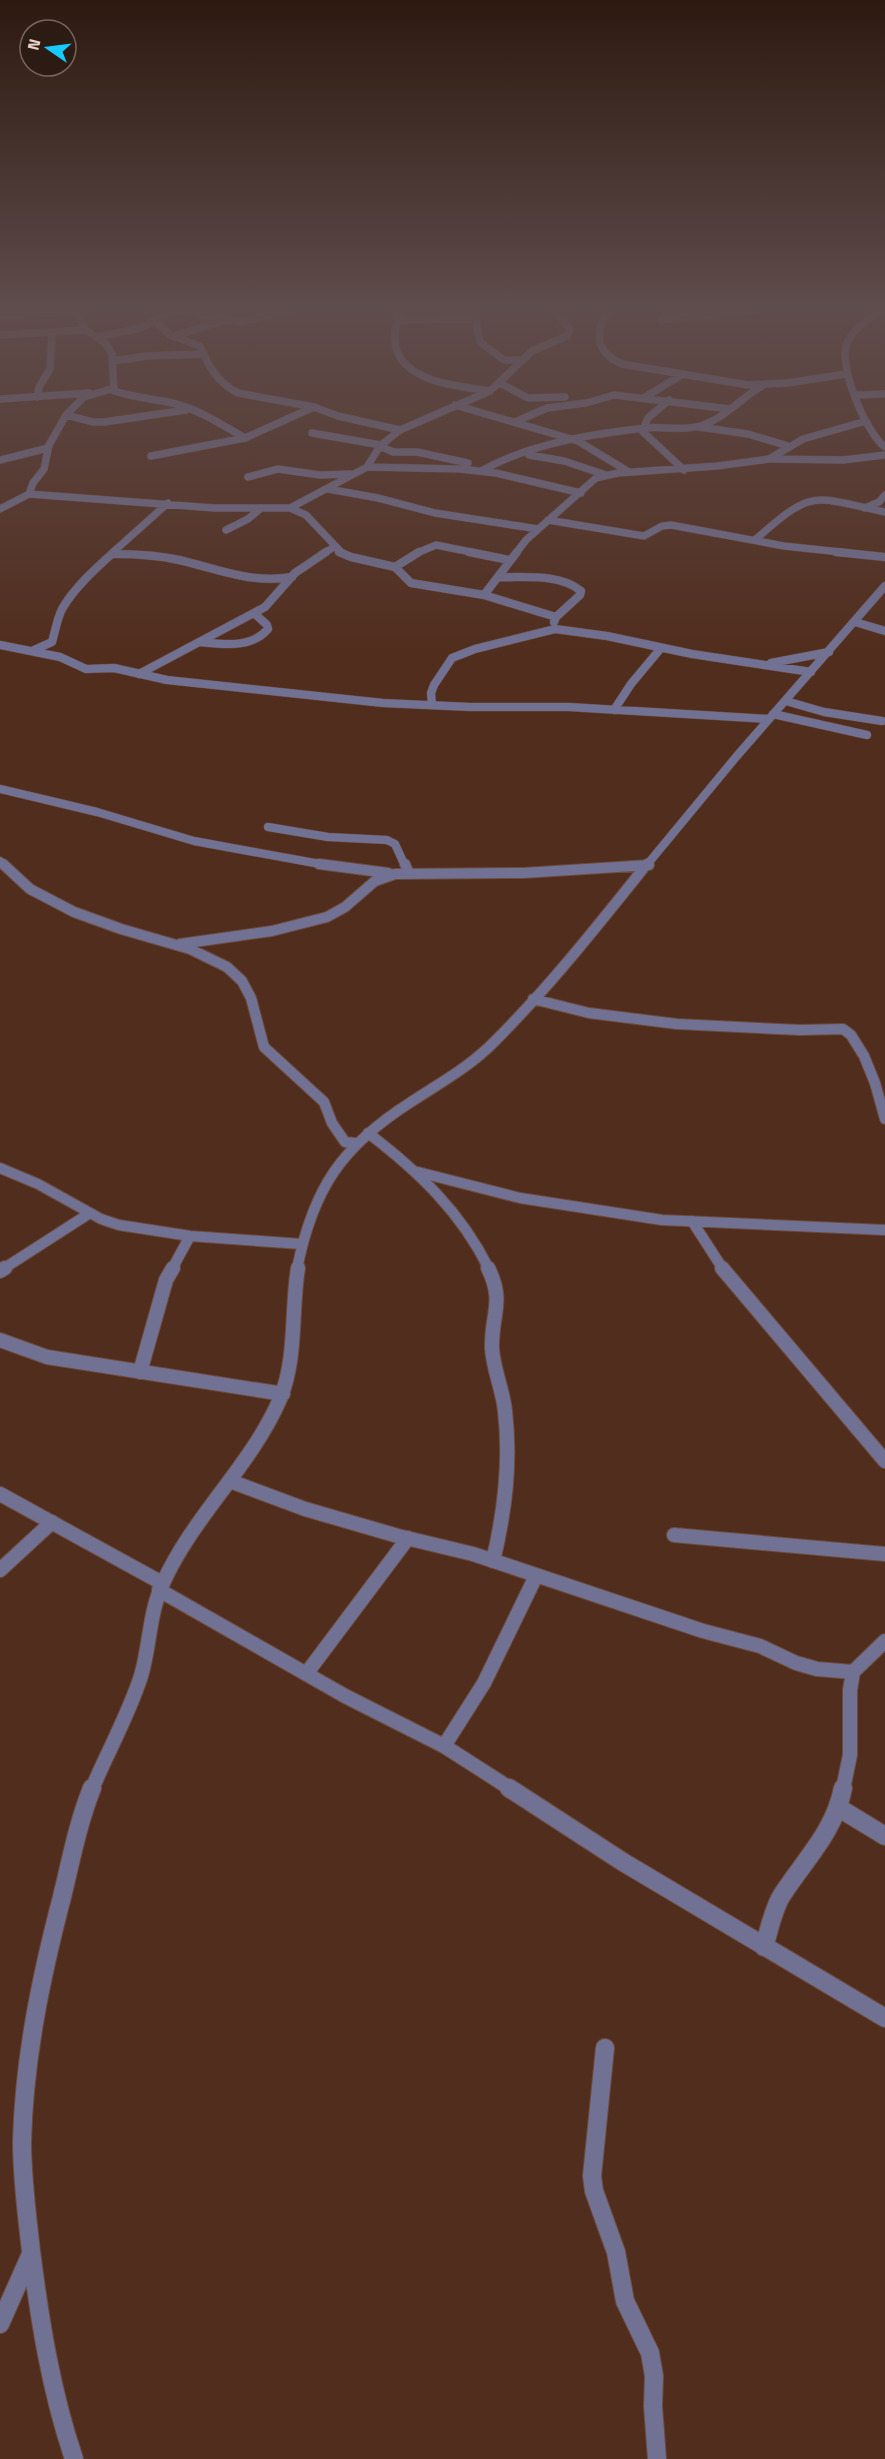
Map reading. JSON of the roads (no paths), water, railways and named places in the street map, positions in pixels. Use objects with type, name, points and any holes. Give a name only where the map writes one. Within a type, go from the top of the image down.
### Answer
[{"type":"street","points":[[29,494],[33,483],[44,469],[48,448],[61,425]]},
{"type":"street","points":[[222,425],[245,438]]},
{"type":"street","points":[[151,456],[245,438],[274,425]]},
{"type":"street","points":[[377,425],[400,430]]},
{"type":"street","points":[[367,467],[380,445],[400,430],[412,425]]},
{"type":"street","points":[[523,425],[578,441],[630,473]]},
{"type":"street","points":[[642,429],[644,425]]},
{"type":"street","points":[[697,427],[701,425]]},
{"type":"street","points":[[769,459],[788,446],[854,425]]},
{"type":"street","points":[[867,425],[876,442],[885,447]]},
{"type":"street","points":[[481,471],[493,462],[521,453],[642,429],[697,427],[748,434],[788,446]]},
{"type":"street","points":[[642,429],[684,470]]},
{"type":"street","points":[[869,431],[885,433]]},
{"type":"street","points":[[312,433],[380,445],[393,452],[417,452],[468,463]]},
{"type":"street","points":[[0,460],[48,448]]},
{"type":"street","points":[[521,453],[564,461],[606,475]]},
{"type":"street","points":[[484,595],[509,560],[538,529],[590,483],[606,475],[684,470],[769,459],[843,460],[885,455]]},
{"type":"street","points":[[290,508],[367,467],[481,471],[513,475],[557,489],[581,493]]},
{"type":"street","points":[[248,477],[278,469],[320,475],[352,474]]},
{"type":"street","points":[[327,489],[378,498],[446,515],[538,529]]},
{"type":"street","points":[[0,509],[29,494],[214,508],[290,508],[306,515],[334,547],[351,557],[395,567],[411,584],[484,595],[556,617]]},
{"type":"street","points":[[865,508],[879,502],[885,495]]},
{"type":"street","points":[[756,540],[787,513],[810,499],[885,512]]},
{"type":"street","points":[[60,657],[52,642],[61,611],[97,567],[168,503]]},
{"type":"street","points":[[226,530],[248,519],[261,508]]},
{"type":"street","points":[[548,520],[640,536],[647,536],[666,525],[806,549],[885,558]]},
{"type":"street","points":[[395,567],[425,548],[436,545],[509,560]]},
{"type":"street","points":[[139,674],[254,613],[275,599],[291,577],[312,560],[334,547]]},
{"type":"street","points":[[114,554],[165,557],[252,579],[271,581],[291,577]]},
{"type":"street","points":[[498,577],[555,580],[579,587],[580,595],[556,617],[555,629]]},
{"type":"street","points":[[74,2459],[58,2415],[50,2381],[23,2186],[23,2128],[30,2059],[40,1995],[54,1923],[85,1807],[99,1770],[127,1715],[142,1673],[160,1586],[176,1554],[230,1481],[270,1420],[283,1394],[290,1361],[293,1305],[301,1244],[336,1167],[355,1143],[489,1048],[595,931],[771,716],[885,586]]},
{"type":"street","points":[[198,642],[244,643],[256,639],[268,629],[267,625],[254,613]]},
{"type":"street","points":[[855,622],[885,631]]},
{"type":"street","points":[[432,705],[430,693],[452,658],[475,649],[555,629],[811,672]]},
{"type":"street","points":[[33,650],[52,642]]},
{"type":"street","points":[[0,645],[60,657],[82,668],[114,668],[167,680],[266,691],[432,705],[771,716],[867,735]]},
{"type":"street","points":[[614,710],[631,684],[661,648]]},
{"type":"street","points":[[759,665],[829,652]]},
{"type":"street","points":[[786,701],[824,712],[882,721]]},
{"type":"street","points":[[0,789],[97,812],[194,842],[308,863],[395,874],[483,874],[649,865]]},
{"type":"street","points":[[268,827],[328,837],[387,840],[395,844],[409,874]]},
{"type":"street","points":[[0,861],[8,873],[54,903],[132,932],[180,945],[232,970],[241,979],[258,1017],[260,1040],[264,1047],[324,1102],[332,1123],[345,1142],[355,1143]]},
{"type":"street","points":[[180,945],[237,937],[328,916],[346,907],[368,883],[395,874]]},
{"type":"street","points":[[533,999],[589,1013],[677,1024],[800,1030],[843,1029],[849,1032],[859,1045],[885,1119]]},
{"type":"street","points":[[368,1133],[416,1171],[443,1200],[483,1255],[498,1292],[492,1349],[505,1410],[508,1473],[503,1519],[493,1561]]},
{"type":"street","points":[[0,1168],[38,1184],[90,1213],[119,1225],[190,1236],[301,1244]]},
{"type":"street","points":[[416,1171],[470,1187],[538,1202],[662,1220],[885,1230]]},
{"type":"street","points":[[0,1271],[90,1213]]},
{"type":"street","points":[[692,1221],[730,1277],[885,1461]]},
{"type":"street","points":[[140,1372],[165,1280],[190,1236]]},
{"type":"street","points":[[0,1340],[47,1357],[283,1394]]},
{"type":"street","points":[[230,1481],[305,1509],[493,1561],[646,1610],[703,1631],[760,1646],[796,1663],[817,1669],[853,1672]]},
{"type":"street","points":[[0,1494],[52,1522],[306,1674],[444,1746],[623,1862],[885,2018]]},
{"type":"street","points":[[0,1570],[52,1522]]},
{"type":"street","points":[[674,1535],[885,1554]]},
{"type":"street","points":[[306,1674],[408,1538]]},
{"type":"street","points":[[444,1746],[484,1683],[536,1576]]},
{"type":"street","points":[[764,1947],[780,1897],[828,1831],[839,1808],[850,1755],[850,1690],[853,1672],[885,1641]]},
{"type":"street","points":[[839,1808],[885,1836]]},
{"type":"street","points":[[605,2048],[604,2080],[592,2156],[592,2176],[594,2191],[615,2252],[625,2301],[650,2353],[654,2376],[653,2406],[657,2459]]},
{"type":"street","points":[[1,2318],[31,2253]]}]
